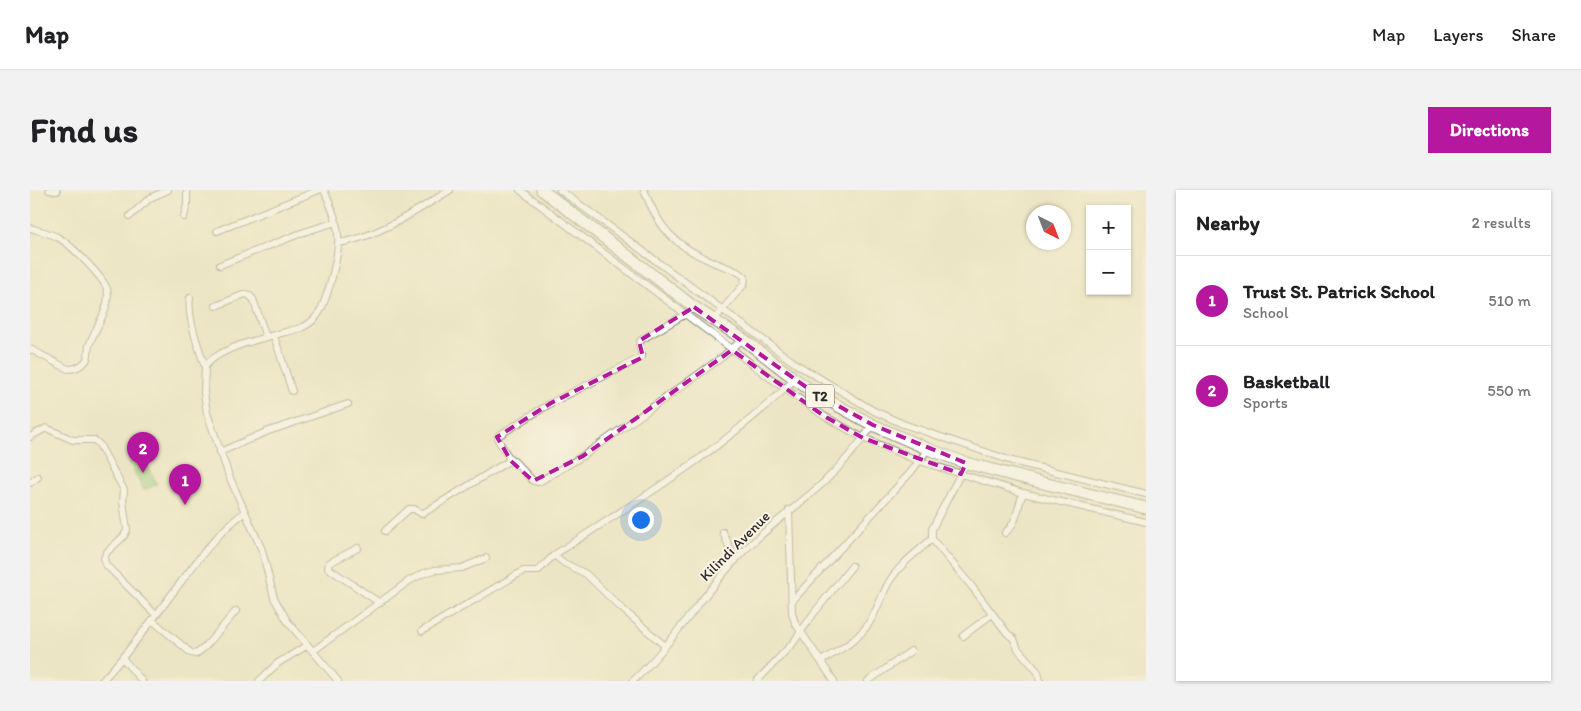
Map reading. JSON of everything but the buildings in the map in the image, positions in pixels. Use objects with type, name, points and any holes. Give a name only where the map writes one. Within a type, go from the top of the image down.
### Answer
[{"type":"highway","name":"T2","points":[[542,190],[694,307],[743,339],[813,392],[874,425],[928,449],[966,463],[1146,508]]},
{"type":"street","points":[[49,190],[57,191]]},
{"type":"street","points":[[130,216],[150,198],[168,190]]},
{"type":"street","points":[[184,217],[187,205],[187,190]]},
{"type":"street","points":[[217,231],[319,190]]},
{"type":"street","points":[[205,368],[220,354],[266,337],[305,326],[318,316],[327,293],[338,244],[336,222],[324,190]]},
{"type":"street","points":[[338,244],[351,242],[366,236],[416,211],[450,190]]},
{"type":"street","points":[[520,190],[785,389],[824,416],[863,438],[919,461],[1023,493],[1146,522]]},
{"type":"street","points":[[560,190],[796,364],[887,418],[966,447],[1012,461],[1146,494]]},
{"type":"street","points":[[644,190],[656,220],[681,245],[702,257],[737,271],[745,277],[744,284],[713,321]]},
{"type":"street","points":[[220,265],[304,232],[336,222]]},
{"type":"street","points":[[30,228],[54,235],[67,244],[100,278],[108,296],[102,317],[89,345],[88,356],[82,364],[73,369],[68,369],[30,348]]},
{"type":"street","points":[[216,306],[245,294],[250,295],[266,337]]},
{"type":"street","points":[[190,298],[189,310],[205,368],[205,407],[220,452],[262,550],[277,604],[288,622],[338,681]]},
{"type":"street","points":[[694,307],[684,315],[641,340],[639,344],[642,355],[640,358],[551,403],[498,436],[498,440],[512,460],[533,481],[539,482],[583,456],[698,375],[732,350],[743,339]]},
{"type":"street","points":[[274,336],[292,391]]},
{"type":"street","points":[[422,631],[523,571],[538,571],[554,555],[705,454],[771,402],[795,379]]},
{"type":"street","points":[[220,452],[266,432],[348,404]]},
{"type":"street","name":"Kilindi Avenue","points":[[633,681],[665,646],[706,593],[735,561],[789,510],[822,484],[851,454],[874,425]]},
{"type":"street","points":[[30,437],[46,428],[73,440],[94,440],[99,444],[124,490],[123,502],[127,530],[124,536],[106,552],[104,561],[154,617],[191,653],[196,654],[205,647],[236,611]]},
{"type":"street","points":[[792,601],[928,449]]},
{"type":"street","points":[[385,531],[409,510],[414,509],[422,514],[470,483],[512,460]]},
{"type":"street","points":[[966,463],[932,530],[932,539],[1007,633],[1014,639],[1018,649],[1035,668],[1040,681]]},
{"type":"street","points":[[30,483],[38,477]]},
{"type":"street","points":[[1005,533],[1016,520],[1023,493]]},
{"type":"street","points":[[789,510],[792,613],[795,623],[834,681]]},
{"type":"street","points":[[102,681],[123,659],[206,548],[245,512]]},
{"type":"street","points":[[723,532],[735,561]]},
{"type":"street","points":[[822,661],[850,644],[860,635],[875,614],[884,592],[894,575],[932,539]]},
{"type":"street","points":[[358,548],[329,563],[328,568],[380,603]]},
{"type":"street","points":[[554,555],[564,563],[586,574],[665,646]]},
{"type":"street","points":[[313,651],[409,581],[424,573],[435,570],[462,568],[486,558]]},
{"type":"street","points":[[757,681],[794,644],[801,632],[852,566]]},
{"type":"street","points":[[963,636],[992,614]]},
{"type":"street","points":[[259,681],[278,663],[308,645]]},
{"type":"street","points":[[868,681],[911,651]]},
{"type":"street","points":[[123,659],[142,681]]},
{"type":"highlighted area","points":[[694,307],[813,392],[873,425],[966,463],[961,474],[863,438],[824,416],[732,350],[583,456],[533,481],[511,461],[497,437],[551,403],[643,357],[639,341]]},
{"type":"green space","points":[[142,455],[157,484],[144,490],[129,462]]},
{"type":"place","name":"Basketball","points":[[143,473]]},
{"type":"place","name":"Trust St. Patrick School","points":[[185,505]]}]
